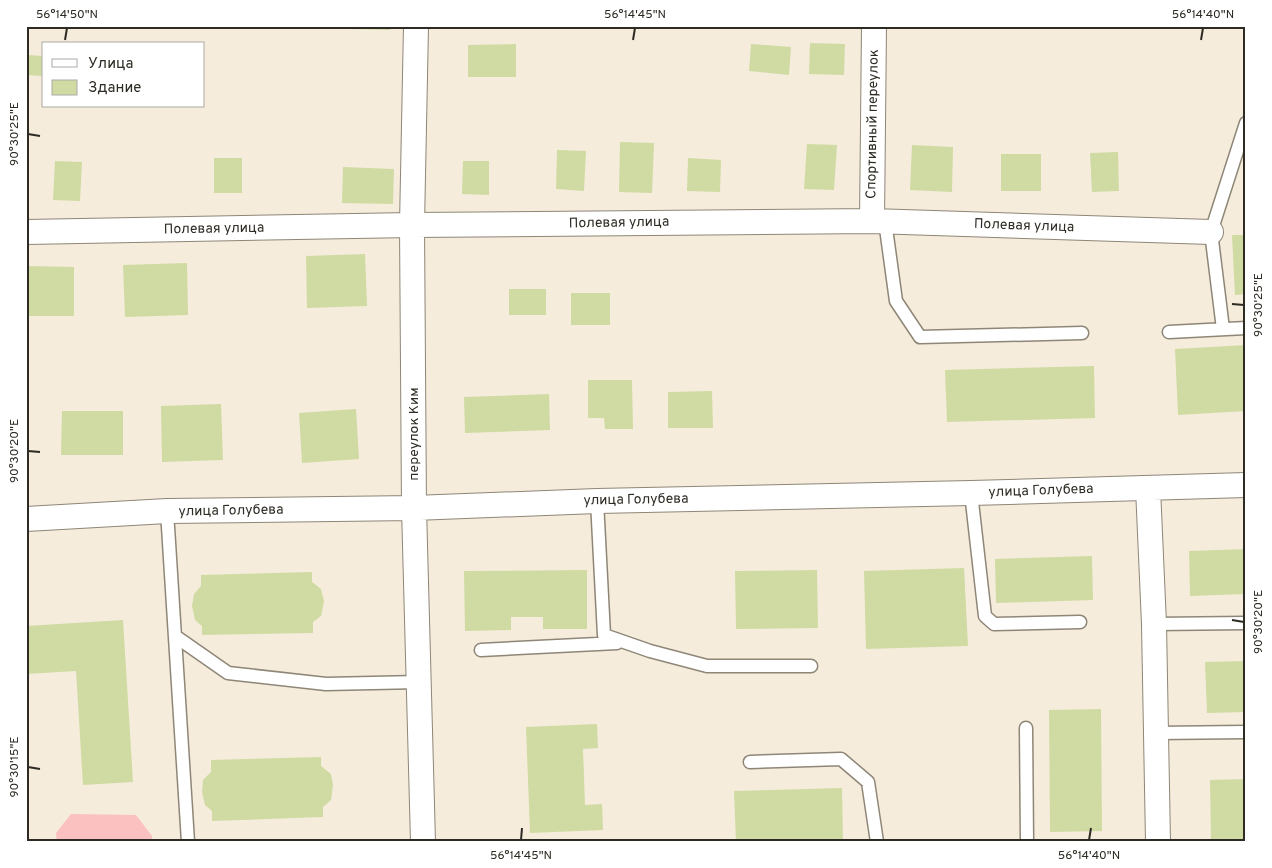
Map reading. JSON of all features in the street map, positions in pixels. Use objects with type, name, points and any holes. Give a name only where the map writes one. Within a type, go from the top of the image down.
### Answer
[{"type":"street","name":"переулок Ким","points":[[416,26],[412,225],[414,508],[423,842]]},
{"type":"street","name":"Спортивный переулок","points":[[874,26],[879,221]]},
{"type":"street","name":"Полевая улица","points":[[26,232],[412,225],[879,221],[1211,232]]},
{"type":"street","name":"улица Голубева","points":[[26,519],[166,511],[414,508],[597,501],[1246,485]]},
{"type":"street","points":[[1148,488],[1154,624],[1158,842]]},
{"type":"lane","points":[[1223,329],[1211,232],[1246,123]]},
{"type":"lane","points":[[879,221],[896,301],[920,337],[1082,333]]},
{"type":"lane","points":[[1169,332],[1246,328]]},
{"type":"lane","points":[[971,493],[985,616],[994,624],[1080,622]]},
{"type":"lane","points":[[597,501],[604,635],[650,651],[707,666],[811,666]]},
{"type":"lane","points":[[166,511],[188,842]]},
{"type":"lane","points":[[1154,624],[1246,623]]},
{"type":"lane","points":[[175,636],[228,673],[326,684],[419,682]]},
{"type":"lane","points":[[481,650],[625,642]]},
{"type":"lane","points":[[1026,728],[1027,842]]},
{"type":"lane","points":[[1156,733],[1246,732]]},
{"type":"lane","points":[[750,762],[841,759],[868,782],[877,842]]},
{"type":"shaded area","points":[[71,814],[136,815],[152,836],[152,842],[57,842],[56,833]]},
{"type":"building","points":[[351,26],[391,26],[390,30],[351,29]]},
{"type":"building","points":[[803,26],[855,26],[855,29],[803,29]]},
{"type":"building","points":[[810,43],[845,44],[844,75],[809,74]]},
{"type":"building","points":[[516,44],[516,77],[468,77],[468,45]]},
{"type":"building","points":[[751,44],[791,47],[789,75],[749,71]]},
{"type":"building","points":[[26,55],[42,56],[42,76],[26,75]]},
{"type":"building","points":[[620,142],[654,143],[652,193],[619,192]]},
{"type":"building","points":[[807,144],[837,145],[834,190],[804,189]]},
{"type":"building","points":[[912,145],[953,147],[952,192],[910,190]]},
{"type":"building","points":[[557,150],[586,151],[584,191],[556,189]]},
{"type":"building","points":[[1118,152],[1119,191],[1092,192],[1090,153]]},
{"type":"building","points":[[1001,154],[1041,154],[1041,191],[1001,191]]},
{"type":"building","points":[[214,158],[242,158],[242,193],[214,193]]},
{"type":"building","points":[[688,158],[721,160],[720,192],[687,191]]},
{"type":"building","points":[[55,161],[82,162],[80,201],[53,200]]},
{"type":"building","points":[[463,161],[489,161],[489,195],[462,194]]},
{"type":"building","points":[[343,167],[394,169],[393,204],[342,203]]},
{"type":"building","points":[[1232,235],[1246,235],[1246,294],[1235,295]]},
{"type":"building","points":[[365,254],[367,306],[307,308],[306,256]]},
{"type":"building","points":[[187,263],[188,315],[125,317],[123,265]]},
{"type":"building","points":[[26,266],[74,267],[74,316],[26,316]]},
{"type":"building","points":[[509,289],[546,289],[546,315],[509,315]]},
{"type":"building","points":[[571,293],[610,293],[610,325],[571,325]]},
{"type":"building","points":[[1246,345],[1246,411],[1178,415],[1175,349]]},
{"type":"building","points":[[1094,366],[1095,418],[947,422],[945,370]]},
{"type":"building","points":[[588,380],[632,380],[633,429],[605,429],[604,418],[588,418]]},
{"type":"building","points":[[712,391],[713,428],[668,428],[668,392]]},
{"type":"building","points":[[549,394],[550,430],[465,433],[464,397]]},
{"type":"building","points":[[221,404],[223,460],[162,462],[161,406]]},
{"type":"building","points":[[356,409],[359,459],[302,463],[299,413]]},
{"type":"building","points":[[62,411],[123,411],[123,455],[61,455]]},
{"type":"building","points":[[1246,549],[1246,594],[1190,596],[1189,551]]},
{"type":"building","points":[[1092,556],[1093,600],[996,603],[995,559]]},
{"type":"building","points":[[964,568],[968,646],[866,649],[864,571]]},
{"type":"building","points":[[587,570],[587,629],[543,629],[543,617],[511,617],[511,630],[465,631],[464,571]]},
{"type":"building","points":[[817,570],[818,628],[736,629],[735,571]]},
{"type":"building","points":[[312,572],[312,582],[321,589],[324,601],[321,616],[313,622],[313,633],[202,635],[202,626],[195,620],[192,606],[194,594],[201,586],[201,575]]},
{"type":"building","points":[[123,620],[133,782],[83,785],[76,671],[26,674],[26,626]]},
{"type":"building","points":[[1246,661],[1246,712],[1207,713],[1205,662]]},
{"type":"building","points":[[1101,709],[1102,831],[1050,832],[1049,710]]},
{"type":"building","points":[[597,724],[598,748],[583,749],[585,805],[602,804],[603,830],[530,833],[526,727]]},
{"type":"building","points":[[321,757],[321,766],[331,774],[333,785],[331,800],[323,807],[323,817],[212,821],[212,811],[205,805],[202,792],[203,780],[211,772],[211,760]]},
{"type":"building","points":[[1246,779],[1246,842],[1211,842],[1210,780]]},
{"type":"building","points":[[842,788],[843,842],[736,842],[734,791]]}]
